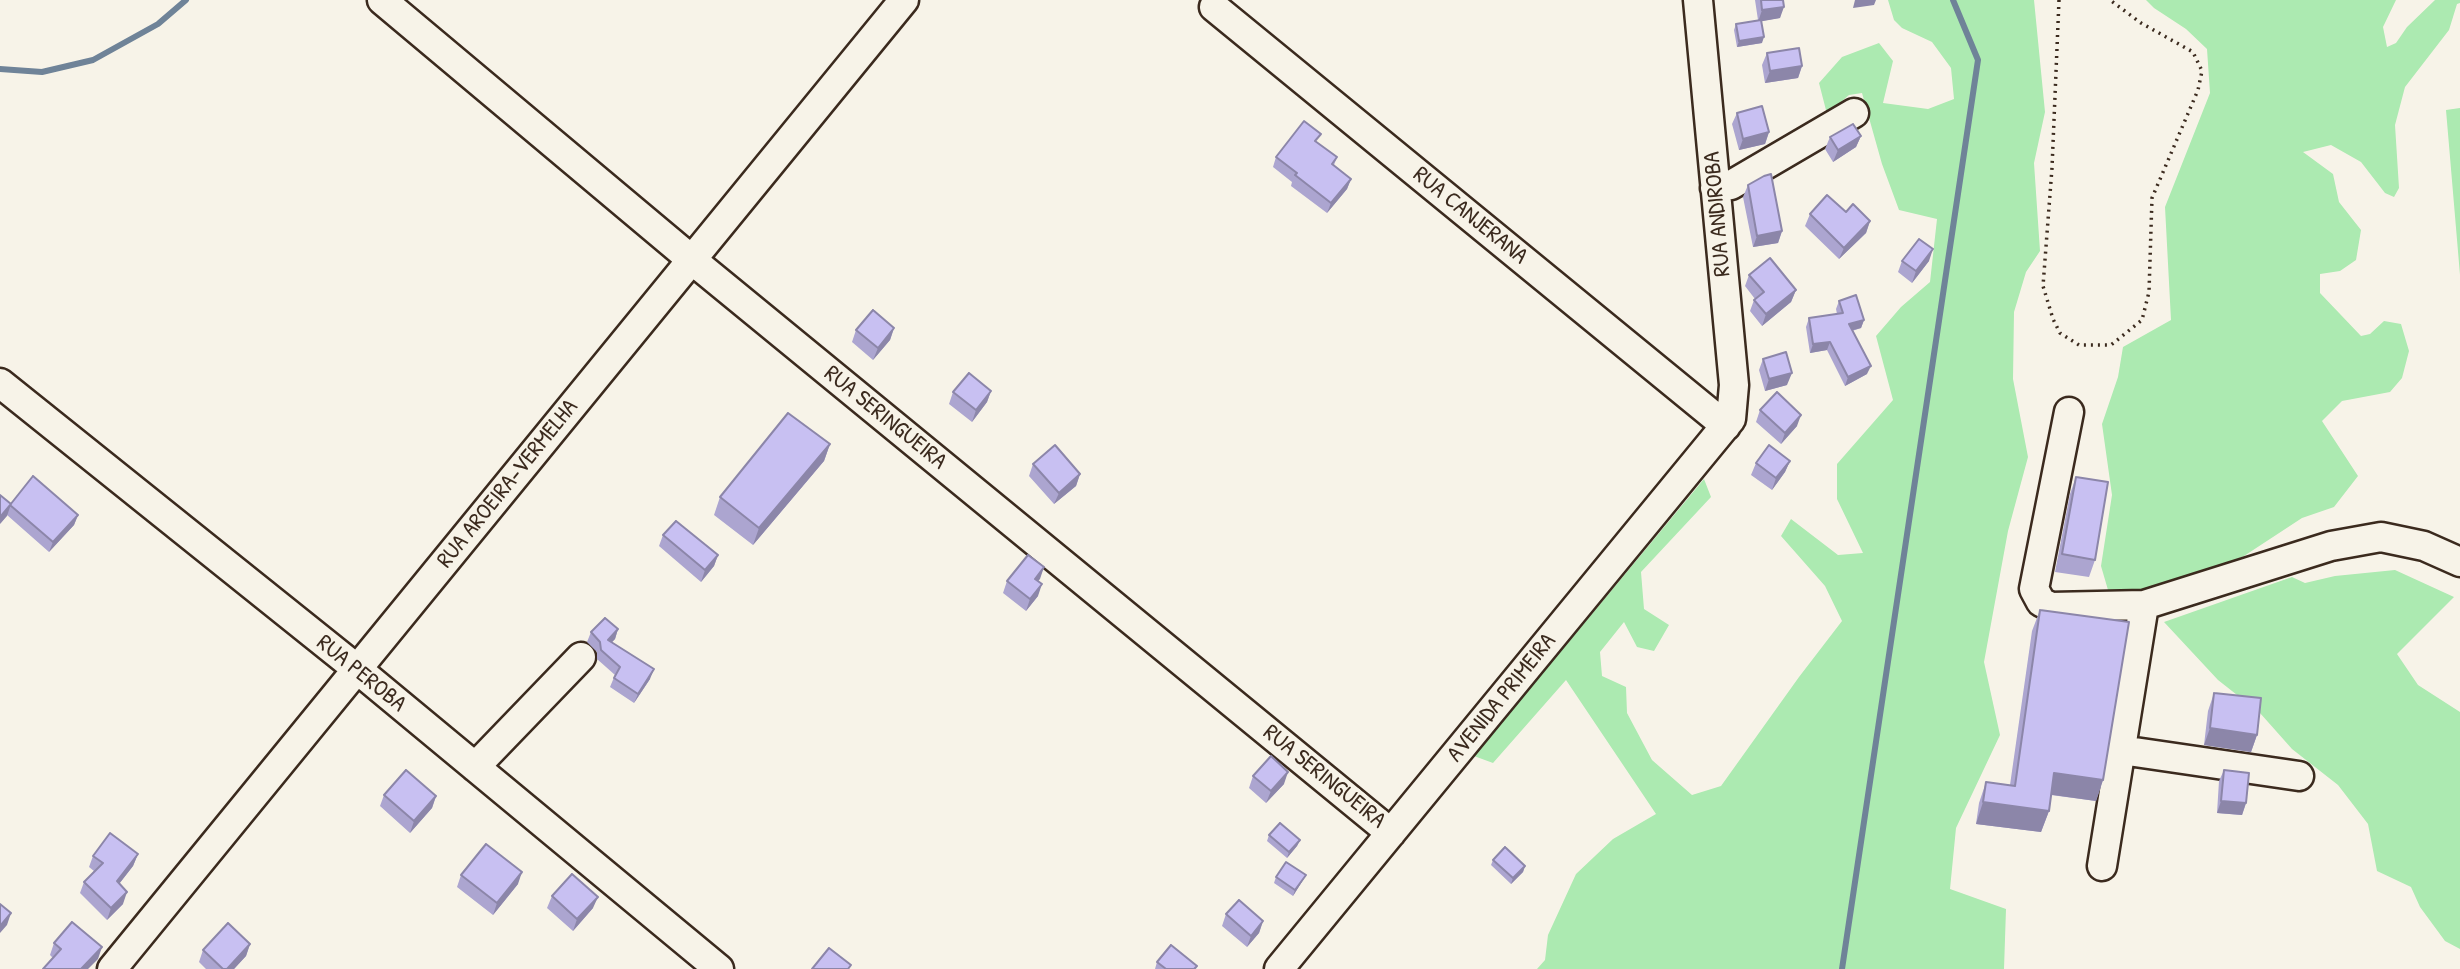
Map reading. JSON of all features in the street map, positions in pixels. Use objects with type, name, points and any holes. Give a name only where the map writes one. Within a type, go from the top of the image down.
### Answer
[{"type":"street","name":"RUA SERINGUEIRA","points":[[382,0],[692,260],[1391,833]]},
{"type":"street","name":"RUA AROEIRA-VERMELHA","points":[[112,969],[904,0]]},
{"type":"street","name":"RUA ANDIROBA","points":[[1698,0],[1734,385],[1731,419],[1726,426]]},
{"type":"street","name":"RUA CANJERANA","points":[[1214,7],[1726,426]]},
{"type":"street","points":[[1715,188],[1731,184],[1854,113]]},
{"type":"street","name":"RUA PEROBA","points":[[0,383],[357,670],[719,969]]},
{"type":"street","points":[[2068,412],[2034,589],[2040,603],[2051,607],[2144,605],[2331,546],[2381,537],[2424,546],[2460,562]]},
{"type":"street","name":"AVENIDA PRIMEIRA","points":[[1279,969],[1726,426]]},
{"type":"street","points":[[2102,866],[2144,605]]},
{"type":"street","points":[[474,767],[581,657]]},
{"type":"street","points":[[2121,750],[2299,776]]},
{"type":"path","points":[[2059,0],[2052,168],[2043,286],[2060,333],[2079,345],[2110,345],[2142,320],[2149,292],[2152,198],[2198,90],[2202,71],[2193,52],[2141,23],[2110,0]]},
{"type":"green space","points":[[1888,0],[2034,0],[2045,112],[2034,163],[2040,251],[2026,272],[2014,312],[2013,379],[2028,457],[2008,531],[1984,662],[2000,735],[1956,828],[1950,889],[2006,909],[2004,969],[1537,969],[1545,960],[1548,935],[1576,874],[1613,839],[1656,814],[1566,680],[1493,763],[1474,756],[1704,479],[1711,497],[1641,572],[1644,609],[1669,625],[1654,651],[1637,647],[1624,622],[1600,652],[1602,676],[1626,687],[1627,713],[1652,760],[1692,795],[1721,786],[1842,621],[1825,586],[1781,536],[1791,519],[1838,555],[1863,553],[1837,499],[1837,464],[1893,400],[1876,336],[1901,307],[1930,282],[1937,219],[1899,210],[1882,164],[1862,93],[1849,95],[1827,114],[1819,83],[1842,57],[1879,43],[1893,61],[1883,103],[1928,109],[1954,99],[1951,68],[1932,42],[1902,28],[1894,20]]},
{"type":"green space","points":[[2146,0],[2396,0],[2383,27],[2387,47],[2396,43],[2407,27],[2435,0],[2460,0],[2460,3],[2457,4],[2449,30],[2405,87],[2395,125],[2399,188],[2394,197],[2385,193],[2361,162],[2331,145],[2303,152],[2333,174],[2339,202],[2361,230],[2356,260],[2340,271],[2320,274],[2320,293],[2361,336],[2370,334],[2384,321],[2401,324],[2409,351],[2402,378],[2390,392],[2342,401],[2322,421],[2358,476],[2334,507],[2302,518],[2244,556],[2179,584],[2118,596],[2108,590],[2101,566],[2112,495],[2102,424],[2118,377],[2123,347],[2171,320],[2165,207],[2210,93],[2207,49],[2186,29]]},
{"type":"green space","points":[[2460,108],[2460,275],[2446,110]]},
{"type":"green space","points":[[2395,570],[2454,597],[2397,654],[2418,685],[2460,712],[2460,949],[2445,941],[2420,907],[2411,887],[2377,871],[2368,824],[2338,785],[2292,749],[2260,713],[2218,680],[2164,622],[2292,577],[2305,583],[2335,576]]},
{"type":"building","points":[[1761,0],[1783,0],[1784,7],[1762,10]]},
{"type":"building","points":[[1761,20],[1764,37],[1739,41],[1736,24]]},
{"type":"building","points":[[1799,48],[1802,66],[1770,71],[1767,53]]},
{"type":"building","points":[[1762,106],[1769,132],[1743,139],[1737,113]]},
{"type":"building","points":[[1304,121],[1321,134],[1315,141],[1337,157],[1332,164],[1351,179],[1331,203],[1276,157]]},
{"type":"building","points":[[1853,124],[1861,136],[1838,150],[1830,137]]},
{"type":"building","points":[[1771,174],[1782,231],[1757,236],[1748,185]]},
{"type":"building","points":[[1827,195],[1846,212],[1853,204],[1870,221],[1844,248],[1810,214]]},
{"type":"building","points":[[1919,239],[1933,249],[1916,271],[1902,261]]},
{"type":"building","points":[[1770,258],[1796,290],[1766,314],[1754,300],[1764,292],[1749,275]]},
{"type":"building","points":[[1856,295],[1864,320],[1849,324],[1871,366],[1848,377],[1830,342],[1813,344],[1809,318],[1843,313],[1839,301]]},
{"type":"building","points":[[873,310],[894,328],[878,348],[856,330]]},
{"type":"building","points":[[1786,352],[1792,373],[1769,379],[1763,359]]},
{"type":"building","points":[[969,373],[991,391],[976,410],[953,392]]},
{"type":"building","points":[[1777,392],[1801,415],[1785,433],[1760,410]]},
{"type":"building","points":[[788,413],[830,444],[759,528],[720,497]]},
{"type":"building","points":[[1055,445],[1080,474],[1059,493],[1033,464]]},
{"type":"building","points":[[1769,445],[1790,461],[1776,478],[1756,463]]},
{"type":"building","points":[[33,476],[78,515],[53,542],[10,505]]},
{"type":"building","points":[[2076,477],[2108,482],[2095,560],[2062,554]]},
{"type":"building","points":[[0,495],[11,504],[0,517]]},
{"type":"building","points":[[676,521],[718,555],[705,570],[663,535]]},
{"type":"building","points":[[1028,555],[1044,567],[1035,579],[1042,584],[1030,599],[1007,581]]},
{"type":"building","points":[[2040,610],[2129,622],[2103,780],[2054,773],[2049,811],[1983,802],[1986,782],[2015,786]]},
{"type":"building","points":[[605,618],[618,629],[608,640],[654,669],[638,694],[614,678],[620,667],[601,650],[600,642],[591,632]]},
{"type":"building","points":[[2214,693],[2261,698],[2257,735],[2210,728]]},
{"type":"building","points":[[1271,756],[1288,772],[1271,791],[1253,776]]},
{"type":"building","points":[[406,770],[436,796],[414,821],[384,795]]},
{"type":"building","points":[[2224,770],[2249,773],[2246,803],[2221,801]]},
{"type":"building","points":[[1280,823],[1300,840],[1289,852],[1269,835]]},
{"type":"building","points":[[110,833],[138,854],[117,881],[127,892],[111,908],[84,882],[103,863],[93,856]]},
{"type":"building","points":[[486,844],[522,872],[497,903],[461,875]]},
{"type":"building","points":[[1505,847],[1525,866],[1513,878],[1493,860]]},
{"type":"building","points":[[1286,862],[1306,875],[1295,890],[1276,877]]},
{"type":"building","points":[[572,874],[598,897],[577,919],[552,896]]},
{"type":"building","points":[[1239,900],[1263,921],[1251,936],[1226,914]]},
{"type":"building","points":[[0,904],[11,913],[0,926]]},
{"type":"building","points":[[72,922],[102,947],[81,969],[43,969],[61,949],[54,943]]},
{"type":"building","points":[[228,923],[250,944],[227,969],[223,969],[203,950]]},
{"type":"building","points":[[1171,945],[1197,966],[1194,969],[1166,969],[1157,962]]},
{"type":"building","points":[[829,948],[851,965],[848,969],[812,969]]},
{"type":"waterway","points":[[0,69],[42,72],[93,60],[158,24],[186,0]]},
{"type":"waterway","points":[[1842,969],[1978,60],[1953,0]]}]
